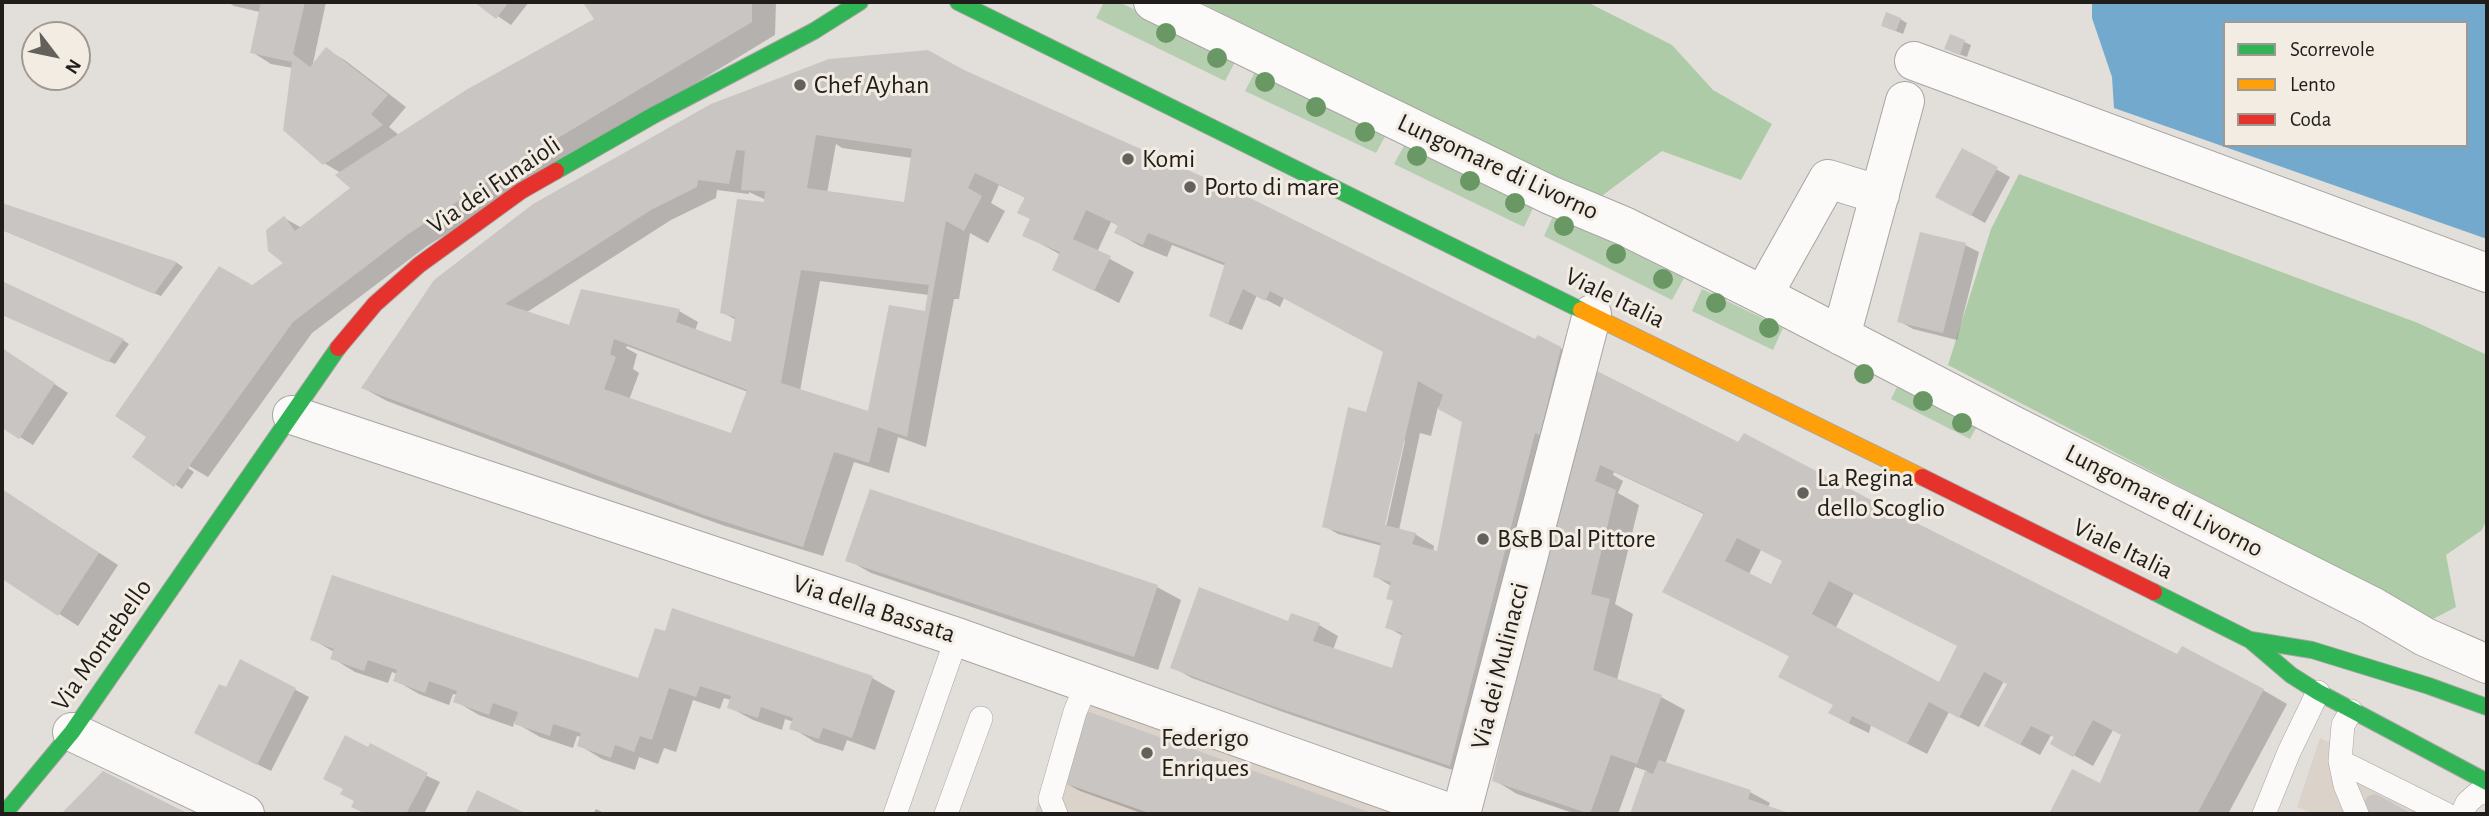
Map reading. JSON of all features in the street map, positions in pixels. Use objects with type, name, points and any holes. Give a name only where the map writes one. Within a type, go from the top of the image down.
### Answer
[{"type":"main road","name":"Via dei Funaioli","points":[[234,499],[330,358],[375,304],[431,257],[521,191],[654,115],[814,31],[860,2]]},
{"type":"main road","name":"Viale Italia","points":[[958,2],[2250,640],[2291,675],[2318,692],[2487,782]]},
{"type":"main road","name":"Via Montebello","points":[[4,814],[72,732],[234,499]]},
{"type":"main road","name":"Viale Italia","points":[[2250,640],[2312,650],[2487,707]]},
{"type":"street","name":"Lungomare di Livorno","points":[[1153,2],[1550,195],[1624,226],[2372,606],[2425,637],[2487,664]]},
{"type":"street","points":[[1914,61],[2487,273]]},
{"type":"street","points":[[1841,336],[1905,101]]},
{"type":"street","points":[[1763,295],[1828,179],[1880,195]]},
{"type":"street","name":"Via dei Mulinacci","points":[[1461,814],[1592,314]]},
{"type":"street","name":"Via della Bassata","points":[[292,415],[957,637],[1453,814]]},
{"type":"street","points":[[72,732],[245,814]]},
{"type":"lane","points":[[895,814],[957,637]]},
{"type":"lane","points":[[1056,814],[1050,799],[1075,712],[1087,683]]},
{"type":"lane","points":[[2264,814],[2289,752],[2318,692]]},
{"type":"lane","points":[[2351,711],[2343,725],[2340,761],[2345,785],[2357,814]]},
{"type":"lane","points":[[946,814],[981,718]]},
{"type":"lane","points":[[2340,761],[2446,814]]},
{"type":"lane","points":[[2462,814],[2467,803],[2477,794],[2487,792]]},
{"type":"shaded area","name":"Federigo Enriques","points":[[1077,694],[1407,814],[1035,812]]},
{"type":"shaded area","points":[[2320,738],[2471,814],[2314,814],[2297,807]]},
{"type":"green space","points":[[1104,2],[1119,2],[1236,60],[1225,81],[1096,18]]},
{"type":"green space","points":[[1200,2],[1587,2],[1672,45],[1713,90],[1772,124],[1741,180],[1662,151],[1595,201],[1405,109]]},
{"type":"green space","points":[[1256,70],[1387,133],[1376,153],[1245,91]]},
{"type":"green space","points":[[1405,144],[1534,206],[1524,227],[1394,164]]},
{"type":"green space","points":[[2019,174],[2418,323],[2487,355],[2487,519],[2482,530],[2446,555],[2456,607],[2433,619],[1948,365],[1991,229]]},
{"type":"green space","points":[[1554,214],[1684,278],[1672,300],[1544,236]]},
{"type":"green space","points":[[1702,289],[1783,328],[1773,350],[1692,311]]},
{"type":"green space","points":[[1901,379],[1981,419],[1970,439],[1891,399]]},
{"type":"water","points":[[2092,2],[2487,2],[2487,239],[2225,147],[2468,147],[2468,21],[2223,21],[2223,146],[2114,108],[2112,77],[2092,18]]},
{"type":"building","points":[[261,2],[305,2],[293,54],[310,67],[326,47],[388,95],[371,114],[383,125],[323,165],[283,130],[292,62],[250,53]]},
{"type":"building","points":[[474,2],[509,2],[496,19]]},
{"type":"building","points":[[752,2],[752,22],[511,166],[407,235],[293,322],[174,487],[132,457],[146,437],[115,416],[219,266],[252,285],[283,263],[268,251],[266,230],[284,216],[295,231],[350,188],[335,175],[466,90],[594,19],[584,4]]},
{"type":"building","points":[[1886,12],[1901,18],[1896,31],[1881,26]]},
{"type":"building","points":[[1950,34],[1965,40],[1960,55],[1944,49]]},
{"type":"building","points":[[928,50],[964,70],[1246,196],[1535,339],[1538,335],[1561,347],[1540,435],[1535,433],[1450,766],[1170,668],[1199,587],[1288,621],[1291,613],[1320,623],[1313,641],[1392,668],[1402,633],[1385,628],[1393,601],[1386,599],[1391,582],[1373,577],[1381,543],[1322,527],[1348,407],[1366,412],[1383,352],[1270,291],[1265,301],[1243,289],[1228,324],[1209,316],[1225,263],[1148,233],[1143,245],[1114,233],[1118,225],[1086,210],[1073,239],[1111,256],[1094,291],[1052,270],[1060,252],[1022,236],[1030,219],[1017,213],[1025,197],[975,173],[968,188],[982,196],[964,231],[946,221],[907,437],[878,427],[869,463],[834,452],[803,547],[704,515],[361,388],[434,280],[533,204],[711,104],[829,59]],"holes":[[[816,135],[912,149],[904,202],[807,188]],[[736,150],[745,151],[741,190],[765,191],[764,202],[737,199],[720,313],[735,317],[731,342],[676,322],[680,309],[581,289],[569,325],[505,304],[651,210],[697,187],[698,180],[729,184]],[[801,270],[929,285],[925,311],[889,305],[868,411],[781,383]],[[614,339],[747,390],[731,433],[604,389],[616,357],[610,354]],[[1418,381],[1443,395],[1438,409],[1462,422],[1437,551],[1412,544],[1416,533],[1385,525]]]},
{"type":"building","points":[[1962,148],[1998,167],[1971,216],[1935,197]]},
{"type":"building","points":[[2,203],[177,262],[154,294],[2,230]]},
{"type":"building","points":[[1920,232],[1966,243],[1943,333],[1897,322]]},
{"type":"building","points":[[2,281],[124,339],[108,362],[2,315]]},
{"type":"building","points":[[2,348],[55,383],[19,439],[2,428]]},
{"type":"building","points":[[1587,366],[1738,442],[1744,433],[2177,654],[2182,646],[2264,689],[2197,814],[2049,814],[2072,769],[2100,783],[2121,735],[2093,720],[2073,757],[2050,744],[2054,737],[2031,726],[2020,745],[1984,726],[2007,684],[1984,672],[1959,718],[1929,702],[1907,744],[1852,716],[1849,723],[1828,713],[1833,705],[1778,677],[1789,656],[1662,592],[1704,513],[1600,465],[1595,481],[1616,490],[1591,594],[1610,599],[1593,670],[1662,695],[1637,764],[1611,755],[1590,814],[1492,781]],"holes":[[[1737,538],[1782,561],[1771,584],[1725,561]],[[1829,581],[1957,646],[1939,682],[1812,614]]]},
{"type":"building","points":[[2,489],[99,553],[58,616],[2,579]]},
{"type":"building","points":[[870,489],[1158,585],[1134,657],[845,561]]},
{"type":"building","points":[[332,575],[638,678],[655,628],[665,631],[672,608],[873,676],[852,738],[823,728],[819,739],[789,729],[793,718],[761,707],[758,718],[727,708],[731,696],[700,686],[696,697],[669,688],[652,740],[640,736],[634,752],[615,745],[611,758],[577,746],[581,733],[553,724],[550,736],[514,724],[518,712],[493,703],[489,715],[453,702],[457,691],[429,681],[425,693],[393,681],[397,670],[368,660],[364,671],[330,659],[334,649],[310,640]]},
{"type":"building","points":[[240,659],[296,688],[257,765],[194,733],[219,684],[226,687]]},
{"type":"building","name":"Federigo Enriques","points":[[1084,710],[1374,814],[1152,814],[1058,781]]},
{"type":"building","points":[[345,735],[368,747],[370,743],[428,773],[406,814],[366,814],[351,807],[354,801],[340,794],[343,789],[323,779]]},
{"type":"building","points":[[1659,760],[1751,790],[1748,799],[1792,814],[1630,814],[1645,771],[1653,774]]},
{"type":"building","points":[[103,771],[189,814],[61,814]]},
{"type":"building","points":[[477,790],[527,814],[465,814]]},
{"type":"building","points":[[2374,794],[2412,814],[2368,812],[2364,808],[2365,801]]},
{"type":"traffic: fast","points":[[556,171],[654,115],[814,31],[860,2]]},
{"type":"traffic: fast","points":[[958,2],[1581,310]]},
{"type":"traffic: fast","points":[[4,814],[72,732],[338,348]]},
{"type":"traffic: fast","points":[[2154,592],[2250,640],[2291,675],[2318,692],[2487,782]]},
{"type":"traffic: fast","points":[[2251,640],[2312,650],[2487,707]]},
{"type":"traffic: slow","points":[[1581,310],[1922,477]]},
{"type":"traffic: jam","points":[[338,348],[375,304],[419,265],[521,191],[556,171]]},
{"type":"traffic: jam","points":[[1922,477],[2154,592]]},
{"type":"place","name":"Chef Ayhan","points":[[800,85]]},
{"type":"place","name":"Komi","points":[[1128,159]]},
{"type":"place","name":"Porto di mare","points":[[1190,187]]},
{"type":"place","name":"La Regina dello Scoglio","points":[[1803,493]]},
{"type":"place","name":"B&B Dal Pittore","points":[[1483,539]]},
{"type":"place","name":"Federigo Enriques","points":[[1147,753]]}]
